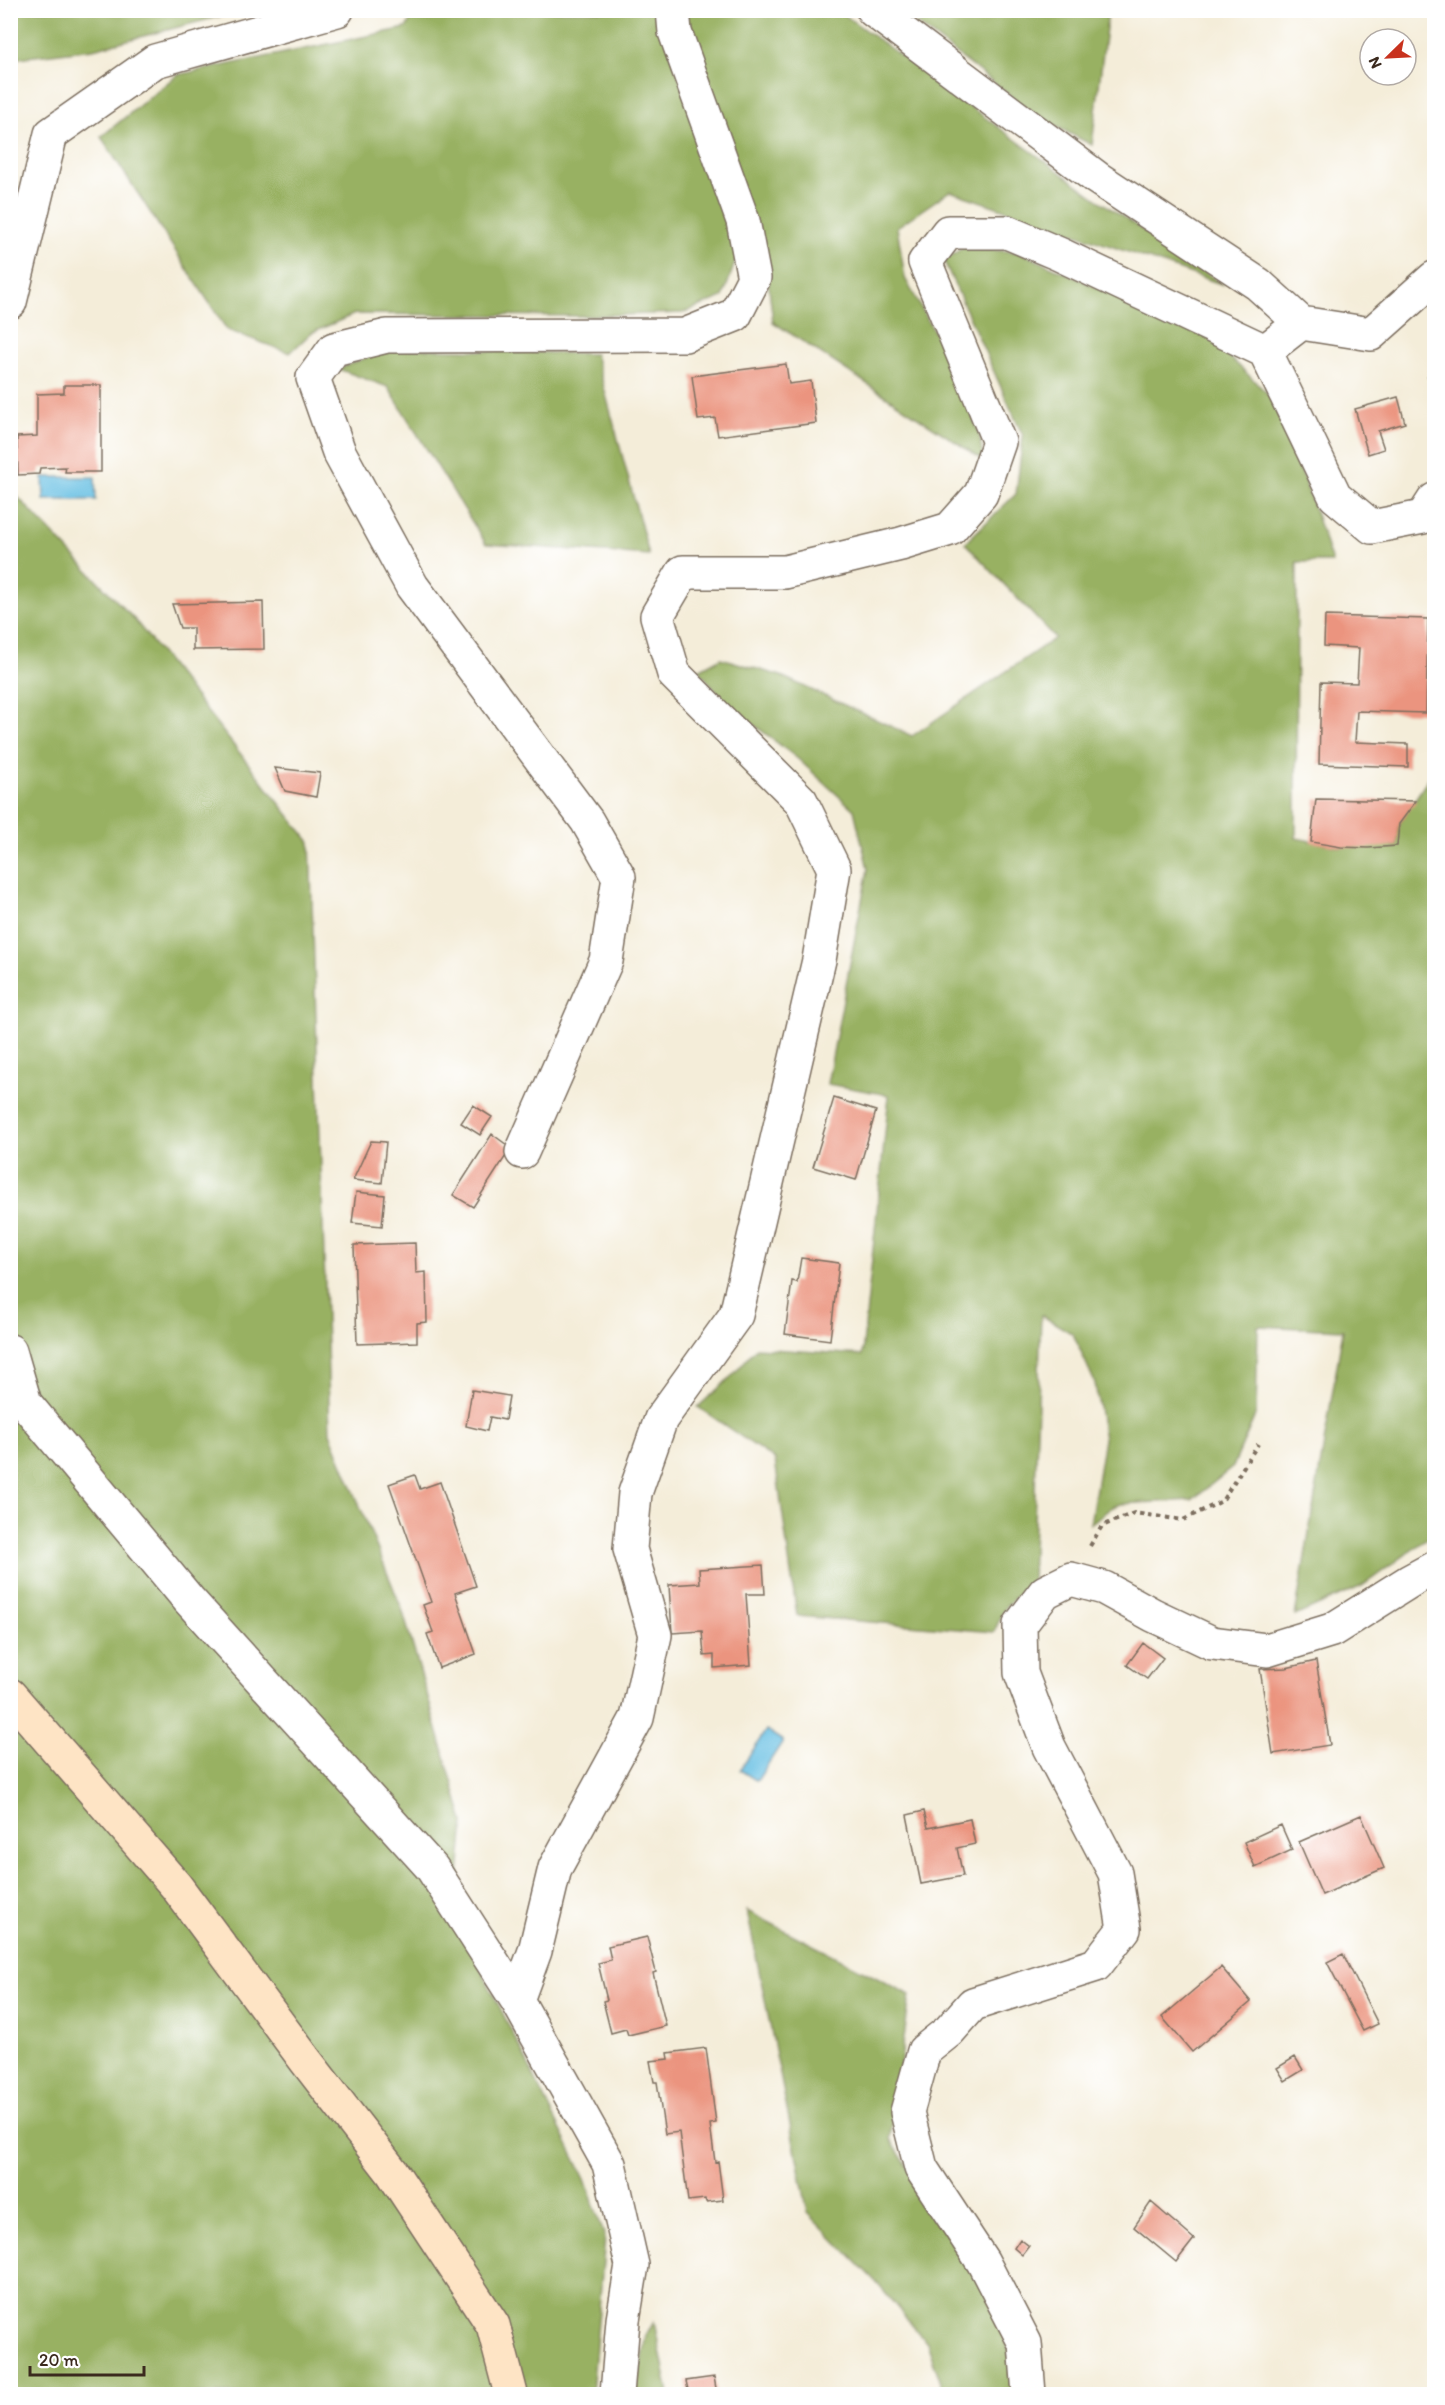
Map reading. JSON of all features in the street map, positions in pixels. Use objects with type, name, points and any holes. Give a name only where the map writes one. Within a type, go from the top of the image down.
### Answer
[{"type":"main road","points":[[10,1695],[176,1886],[392,2172],[493,2325],[511,2394]]},
{"type":"street","points":[[10,302],[51,134],[155,61],[338,10]]},
{"type":"street","points":[[522,1152],[606,961],[619,878],[586,821],[412,586],[339,452],[314,378],[334,349],[387,336],[685,335],[735,315],[754,278],[743,221],[675,32],[673,10]]},
{"type":"street","points":[[873,10],[1096,178],[1258,284],[1301,323],[1371,334],[1434,278]]},
{"type":"street","points":[[517,2000],[535,1951],[555,1868],[637,1718],[655,1635],[630,1549],[635,1493],[662,1419],[736,1315],[819,960],[834,869],[801,801],[674,674],[657,616],[683,572],[785,572],[901,544],[950,529],[981,494],[999,442],[925,262],[948,232],[1007,232],[1059,254],[1265,351],[1335,496],[1372,527],[1424,517],[1434,500]]},
{"type":"street","points":[[1265,351],[1301,323]]},
{"type":"street","points":[[10,1351],[25,1403],[189,1600],[432,1868],[517,2000],[609,2164],[632,2265],[623,2320],[617,2394]]},
{"type":"street","points":[[1029,2394],[1025,2343],[982,2262],[921,2168],[907,2112],[924,2051],[949,2031],[974,2004],[1096,1965],[1124,1929],[1115,1873],[1049,1747],[1021,1673],[1020,1625],[1045,1592],[1071,1579],[1104,1588],[1153,1615],[1212,1642],[1267,1650],[1332,1630],[1434,1568]]},
{"type":"path","points":[[1428,378],[1434,369]]},
{"type":"path","points":[[1071,1579],[1102,1526],[1134,1513],[1183,1520],[1222,1501],[1258,1444]]},
{"type":"green space","points":[[10,11],[241,11],[93,49],[11,59]]},
{"type":"green space","points":[[415,11],[657,11],[738,254],[723,297],[683,313],[586,316],[355,314],[311,333],[290,353],[227,330],[101,137],[177,75],[406,28]]},
{"type":"green space","points":[[684,11],[839,11],[1097,199],[1224,285],[950,191],[897,227],[905,278],[958,376],[980,437],[983,460],[773,322],[767,271]]},
{"type":"green space","points":[[901,11],[1108,11],[1092,145],[1038,117]]},
{"type":"green space","points":[[962,248],[1019,252],[1211,339],[1272,398],[1300,467],[1332,562],[1297,562],[1296,838],[1341,847],[1397,846],[1399,824],[1434,770],[1434,1534],[1362,1586],[1295,1616],[1343,1330],[1258,1326],[1256,1413],[1233,1467],[1192,1500],[1120,1504],[1090,1524],[1104,1439],[1095,1383],[1073,1334],[1041,1315],[1032,1583],[1006,1606],[994,1632],[797,1616],[775,1460],[698,1407],[734,1374],[756,1348],[862,1355],[889,1095],[827,1084],[868,869],[854,810],[798,759],[726,703],[699,670],[721,658],[781,676],[912,736],[1055,638],[965,543],[1016,494],[1023,436],[944,261]]},
{"type":"green space","points":[[390,348],[595,354],[649,555],[486,544],[388,387],[338,369]]},
{"type":"green space","points":[[10,489],[134,619],[310,842],[330,1433],[402,1609],[464,1822],[455,1917],[585,2179],[605,2237],[592,2394],[11,2394]]},
{"type":"green space","points":[[747,1911],[910,1995],[890,2139],[996,2307],[1017,2379],[1018,2394],[945,2394],[927,2343],[876,2282],[808,2213]]},
{"type":"green space","points":[[654,2322],[669,2394],[635,2394],[646,2335]]},
{"type":"water","points":[[43,477],[95,477],[96,500],[44,500]]},
{"type":"water","points":[[766,1730],[783,1741],[757,1781],[740,1770]]},
{"type":"building","points":[[786,364],[789,384],[811,381],[816,423],[718,436],[715,418],[698,420],[692,376]]},
{"type":"building","points":[[64,385],[101,385],[101,472],[65,472],[66,467],[40,468],[39,474],[18,475],[17,437],[37,436],[37,394],[64,393]]},
{"type":"building","points":[[1398,397],[1405,423],[1378,431],[1384,449],[1368,454],[1355,409]]},
{"type":"building","points":[[263,602],[264,649],[193,650],[193,628],[180,628],[172,604]]},
{"type":"building","points":[[1325,616],[1428,619],[1426,713],[1357,711],[1355,742],[1408,744],[1408,767],[1319,764],[1321,682],[1357,683],[1359,648],[1324,646]]},
{"type":"building","points":[[275,768],[320,773],[316,797],[285,791]]},
{"type":"building","points":[[1316,799],[1416,801],[1399,824],[1397,846],[1368,848],[1341,847],[1311,842]]},
{"type":"building","points":[[834,1098],[876,1111],[856,1180],[813,1167]]},
{"type":"building","points":[[473,1105],[492,1117],[480,1135],[461,1123]]},
{"type":"building","points":[[492,1134],[511,1148],[473,1207],[453,1195]]},
{"type":"building","points":[[371,1141],[386,1142],[382,1183],[353,1180]]},
{"type":"building","points":[[356,1192],[385,1195],[382,1226],[352,1223]]},
{"type":"building","points":[[415,1243],[416,1273],[426,1272],[427,1322],[417,1323],[417,1342],[357,1344],[354,1245]]},
{"type":"building","points":[[801,1258],[839,1263],[830,1340],[785,1334],[792,1281],[797,1282]]},
{"type":"building","points":[[472,1390],[509,1396],[505,1420],[490,1417],[487,1431],[466,1426]]},
{"type":"building","points":[[415,1475],[420,1489],[440,1482],[476,1586],[455,1593],[476,1654],[439,1668],[427,1634],[433,1632],[423,1605],[431,1602],[389,1484]]},
{"type":"building","points":[[763,1565],[765,1594],[746,1594],[751,1665],[714,1668],[714,1655],[704,1656],[702,1631],[672,1633],[669,1585],[700,1583],[699,1569]]},
{"type":"building","points":[[1143,1643],[1163,1658],[1147,1679],[1127,1665]]},
{"type":"building","points":[[1316,1661],[1330,1745],[1273,1754],[1260,1669],[1286,1668]]},
{"type":"building","points":[[924,1811],[928,1828],[970,1819],[975,1844],[957,1848],[963,1876],[921,1884],[907,1815]]},
{"type":"building","points":[[1361,1815],[1384,1868],[1322,1895],[1299,1842]]},
{"type":"building","points":[[1281,1825],[1292,1850],[1255,1867],[1244,1842]]},
{"type":"building","points":[[647,1937],[666,2026],[628,2035],[626,2029],[611,2033],[603,2001],[607,2000],[598,1963],[611,1960],[608,1946]]},
{"type":"building","points":[[1343,1954],[1378,2024],[1363,2031],[1327,1962]]},
{"type":"building","points":[[1221,1967],[1251,2002],[1192,2052],[1162,2017]]},
{"type":"building","points":[[706,2048],[716,2123],[710,2124],[723,2200],[688,2201],[679,2132],[665,2134],[657,2082],[654,2082],[650,2061],[669,2059],[668,2053]]},
{"type":"building","points":[[1295,2057],[1303,2070],[1285,2081],[1277,2068]]},
{"type":"building","points":[[1151,2202],[1194,2239],[1176,2262],[1134,2227]]},
{"type":"building","points":[[1020,2239],[1029,2246],[1022,2255],[1014,2248]]},
{"type":"building","points":[[714,2377],[717,2394],[689,2394],[686,2381]]}]
